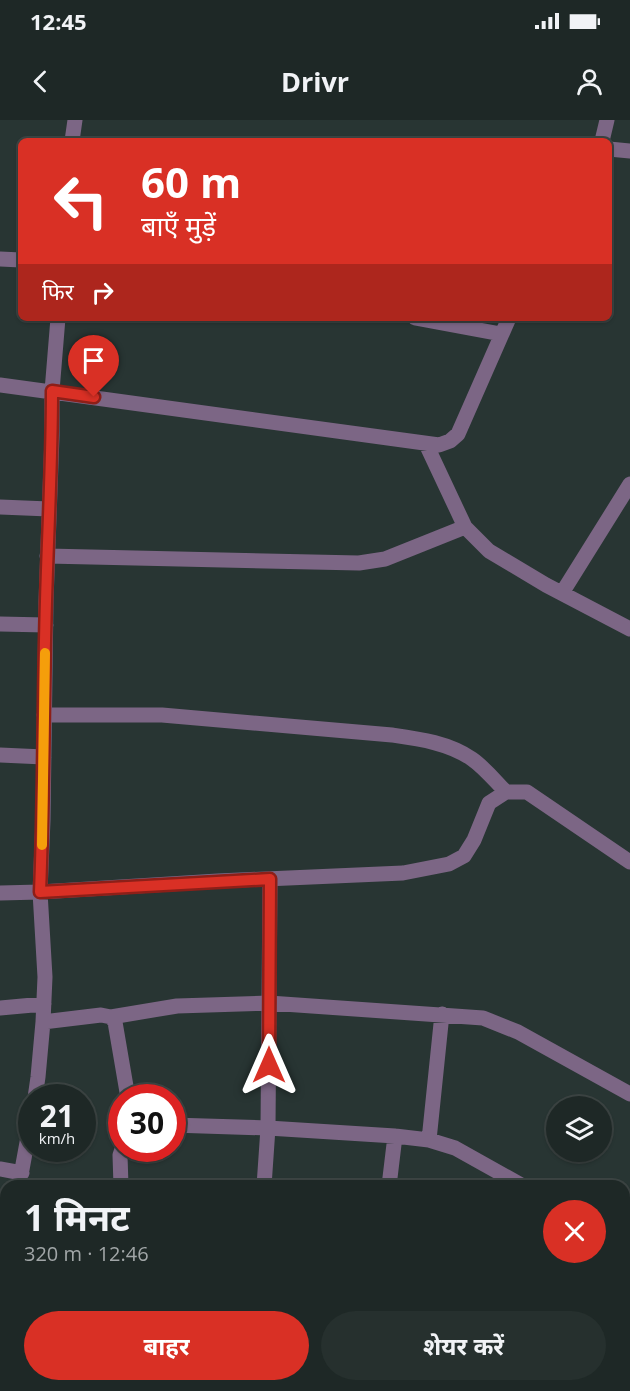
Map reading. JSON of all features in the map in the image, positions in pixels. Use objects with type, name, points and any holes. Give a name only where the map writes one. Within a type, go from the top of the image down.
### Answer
[{"type":"street","points":[[72,138],[75,120]]},
{"type":"street","points":[[603,138],[607,120]]},
{"type":"street","points":[[612,149],[630,151]]},
{"type":"street","points":[[0,259],[18,260]]},
{"type":"street","points":[[37,1084],[44,1022],[45,977],[40,892],[52,391],[58,321]]},
{"type":"street","points":[[431,321],[501,334]]},
{"type":"street","points":[[0,385],[439,445],[450,441],[458,434],[508,321]]},
{"type":"street","points":[[426,444],[465,527],[489,551],[630,629]]},
{"type":"street","points":[[562,593],[630,484]]},
{"type":"street","points":[[0,507],[49,509]]},
{"type":"street","points":[[47,556],[359,563],[385,559],[465,527]]},
{"type":"street","points":[[0,624],[46,625]]},
{"type":"street","points":[[44,715],[162,715],[426,740],[453,749],[473,760],[506,792]]},
{"type":"street","points":[[0,755],[44,758]]},
{"type":"street","points":[[0,892],[40,892],[403,873],[448,864],[464,856],[474,840],[489,804],[506,792],[527,792],[630,862]]},
{"type":"street","points":[[264,1180],[268,1128],[270,879]]},
{"type":"street","points":[[44,1022],[101,1015],[111,1017],[177,1006],[269,1003],[483,1018],[518,1032],[630,1094]]},
{"type":"street","points":[[0,1008],[44,1004]]},
{"type":"street","points":[[429,1140],[442,1014]]},
{"type":"street","points":[[111,1017],[116,1022],[126,1084]]},
{"type":"street","points":[[186,1125],[268,1128],[429,1140],[455,1148],[512,1180]]},
{"type":"street","points":[[390,1180],[395,1136]]},
{"type":"street","points":[[0,1168],[20,1180],[23,1162]]},
{"type":"street","points":[[120,1162],[121,1180]]},
{"type":"slow traffic","points":[[42,845],[45,653]]},
{"type":"route","points":[[94,397],[52,391],[40,892],[270,879],[269,1065]]}]
